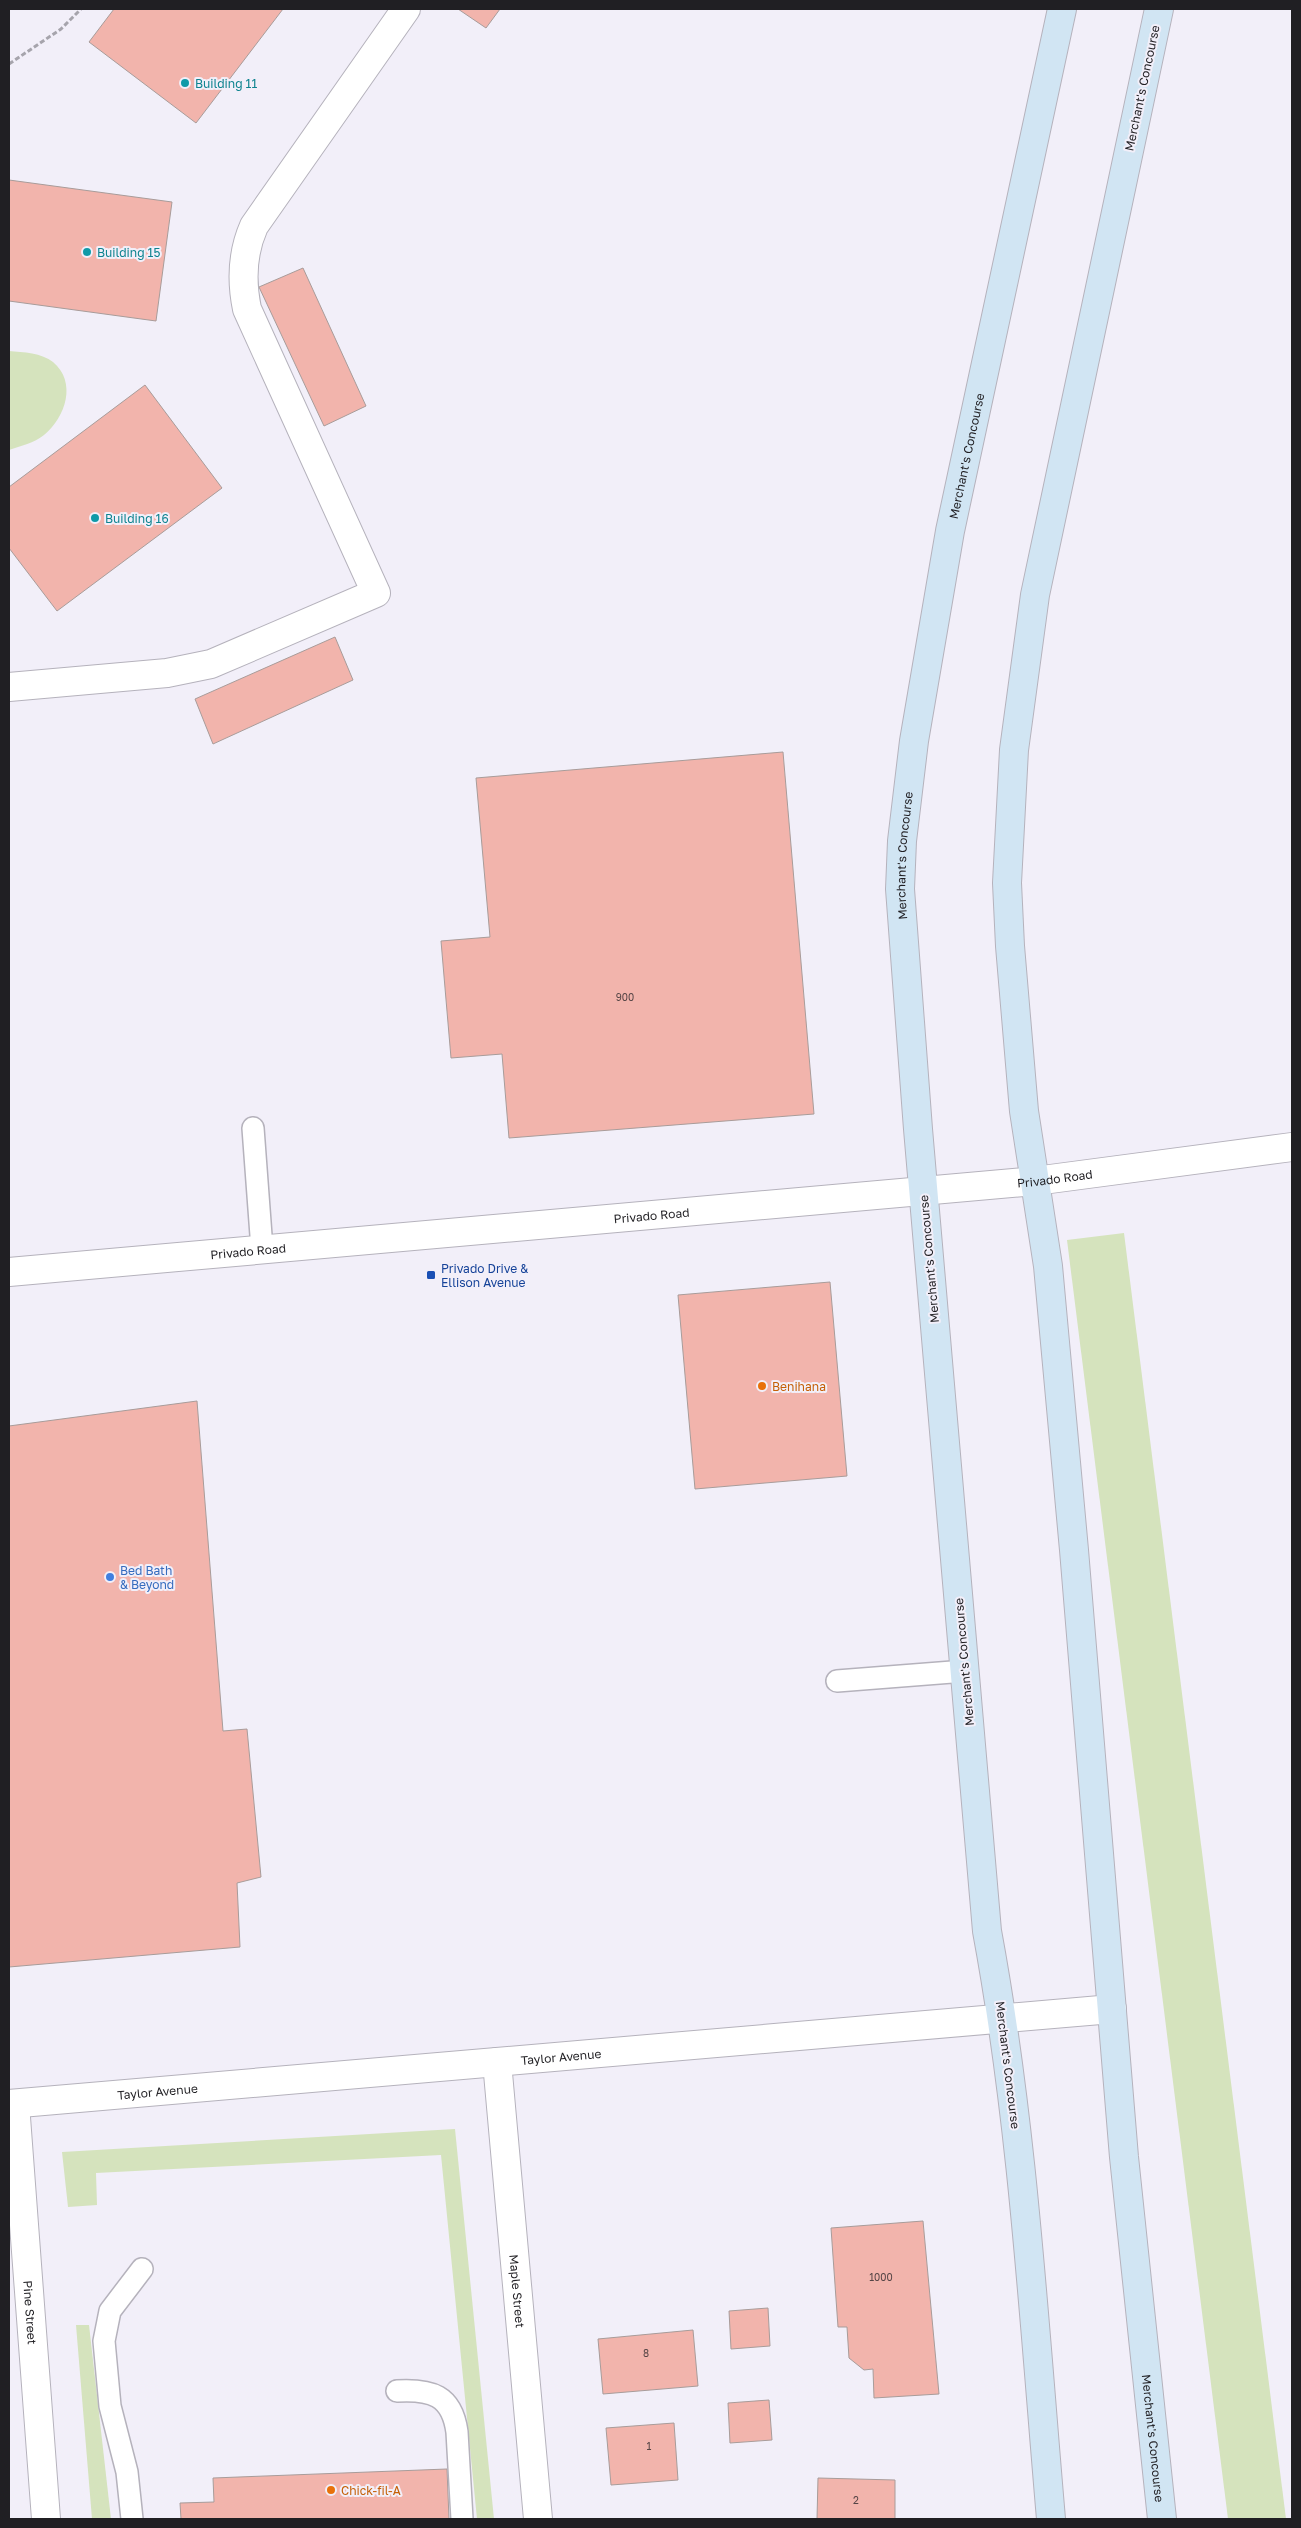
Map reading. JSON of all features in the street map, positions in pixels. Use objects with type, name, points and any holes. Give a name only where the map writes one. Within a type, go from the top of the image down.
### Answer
[{"type":"street","points":[[9,687],[167,673],[211,664],[376,593],[247,310],[243,268],[246,242],[254,226],[406,9]]},
{"type":"street","name":"Merchant's Concourse","points":[[1051,2519],[1020,2165],[1003,2018],[988,1931],[923,1189],[900,889],[907,792],[914,741],[950,531],[1062,9]]},
{"type":"street","name":"Merchant's Concourse","points":[[1159,9],[1049,523],[1023,673],[1014,750],[1007,883],[1010,946],[1024,1111],[1048,1276],[1124,2158],[1162,2519]]},
{"type":"street","name":"Privado Road","points":[[9,1272],[923,1189],[1035,1181],[1292,1147]]},
{"type":"street","name":"Taylor Avenue","points":[[12,2104],[1112,2009]]},
{"type":"street","name":"Maple Street","points":[[497,2062],[538,2519]]},
{"type":"street","name":"Pine Street","points":[[12,2104],[46,2519]]},
{"type":"lane","points":[[253,1128],[262,1249]]},
{"type":"lane","points":[[837,1681],[965,1671]]},
{"type":"lane","points":[[132,2519],[126,2472],[110,2406],[104,2341],[110,2311],[142,2269]]},
{"type":"lane","points":[[397,2391],[421,2390],[441,2398],[448,2404],[455,2418],[457,2432],[462,2519]]},
{"type":"path","points":[[9,64],[62,29],[81,9]]},
{"type":"green space","points":[[9,351],[32,354],[53,362],[65,379],[66,399],[63,409],[52,428],[36,440],[9,450]]},
{"type":"green space","points":[[1124,1233],[1286,2519],[1228,2519],[1067,1240]]},
{"type":"green space","points":[[455,2129],[494,2519],[477,2519],[441,2155],[96,2173],[97,2205],[68,2207],[62,2152]]},
{"type":"green space","points":[[76,2325],[89,2325],[111,2519],[92,2519]]},
{"type":"building","name":"Building 11","points":[[114,9],[283,9],[196,123],[89,42]]},
{"type":"building","points":[[458,9],[500,9],[486,28]]},
{"type":"building","name":"Building 15","points":[[9,180],[172,202],[156,321],[9,301]]},
{"type":"building","points":[[303,268],[366,406],[324,426],[259,287]]},
{"type":"building","name":"Building 16","points":[[145,385],[222,488],[57,611],[9,548],[9,487]]},
{"type":"building","points":[[335,637],[353,680],[213,744],[195,699]]},
{"type":"building","points":[[783,752],[814,1114],[509,1138],[502,1054],[451,1058],[441,941],[490,937],[476,778]]},
{"type":"building","name":"Benihana","points":[[830,1282],[847,1476],[695,1489],[678,1295]]},
{"type":"building","name":"Bed Bath & Beyond","points":[[197,1401],[223,1731],[247,1729],[261,1877],[237,1883],[240,1947],[9,1967],[9,1426]]},
{"type":"building","points":[[923,2221],[939,2394],[874,2398],[873,2369],[864,2370],[849,2358],[847,2327],[838,2327],[831,2228]]},
{"type":"building","points":[[768,2308],[770,2346],[731,2349],[729,2311]]},
{"type":"building","points":[[693,2330],[698,2386],[603,2394],[598,2339]]},
{"type":"building","points":[[769,2400],[772,2440],[730,2443],[728,2403]]},
{"type":"building","points":[[674,2423],[678,2480],[611,2485],[606,2428]]},
{"type":"building","name":"Chick-fil-A","points":[[447,2469],[449,2519],[181,2519],[180,2503],[214,2502],[213,2478]]},
{"type":"building","points":[[818,2478],[895,2480],[895,2519],[817,2519]]},
{"type":"place","name":"Building 11","points":[[185,83]]},
{"type":"place","name":"Building 15","points":[[87,252]]},
{"type":"place","name":"Building 16","points":[[95,518]]},
{"type":"place","name":"Privado Drive & Ellison Avenue","points":[[431,1275]]},
{"type":"place","name":"Benihana","points":[[762,1386]]},
{"type":"place","name":"Bed Bath & Beyond","points":[[110,1577]]},
{"type":"place","name":"Chick-fil-A","points":[[331,2490]]}]
